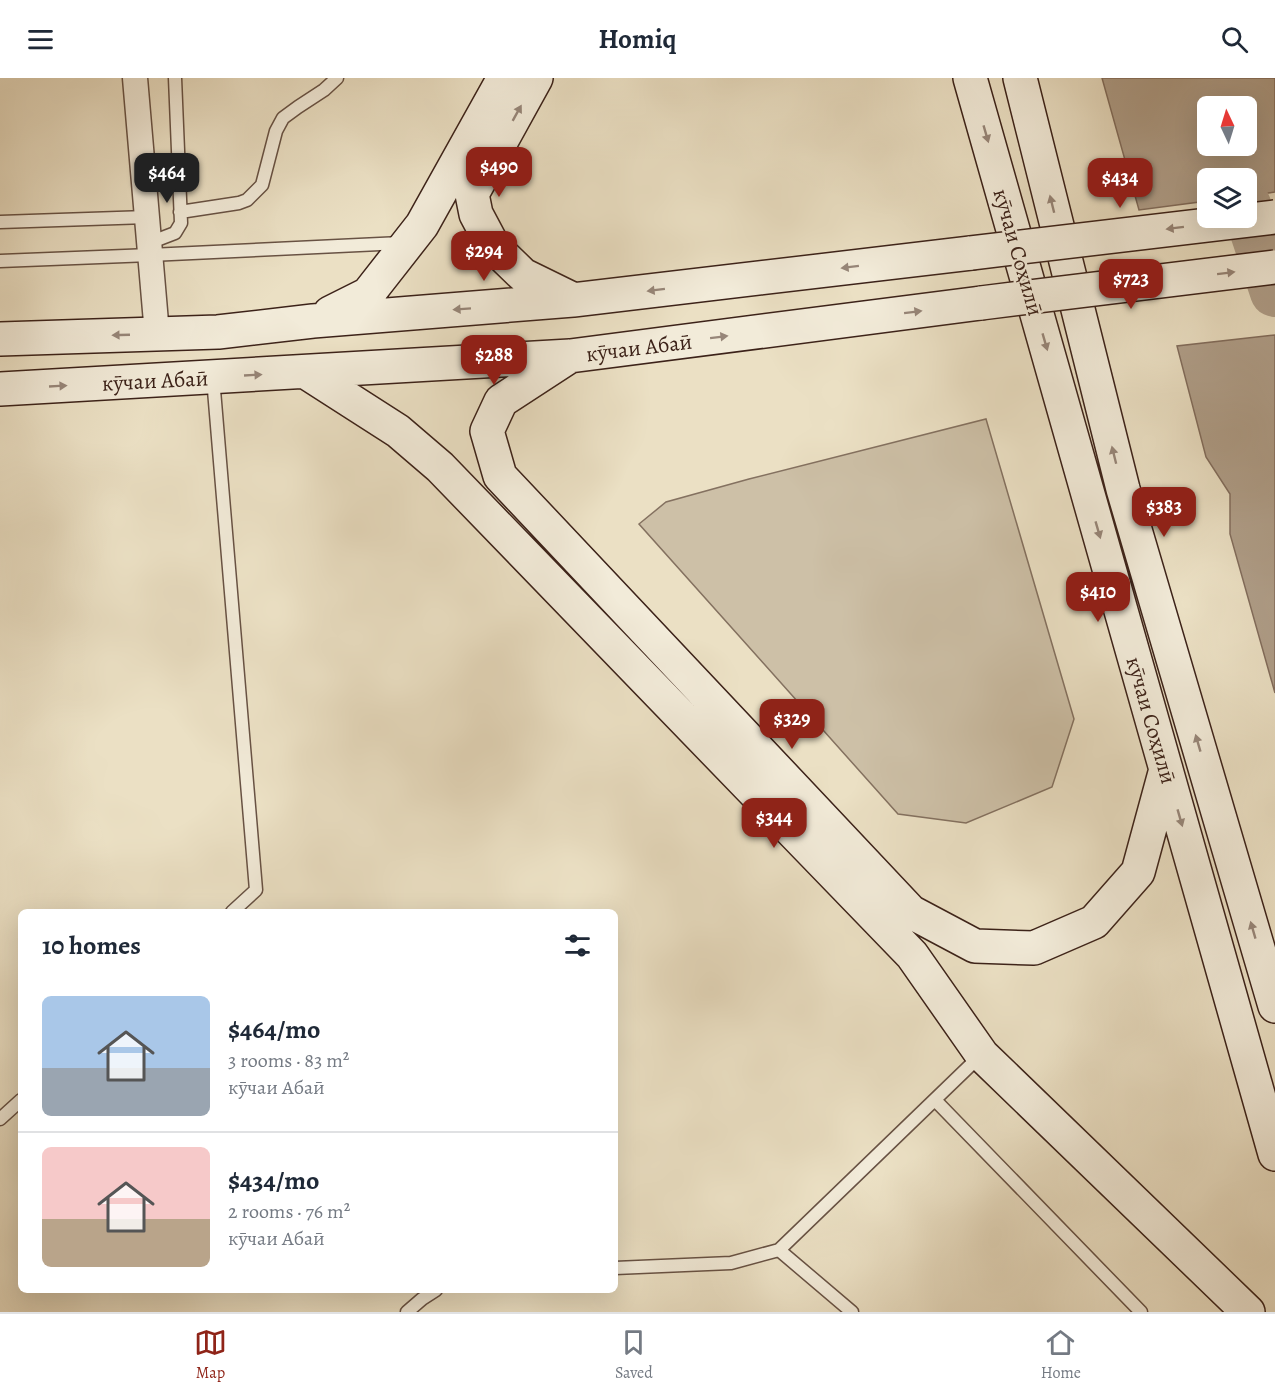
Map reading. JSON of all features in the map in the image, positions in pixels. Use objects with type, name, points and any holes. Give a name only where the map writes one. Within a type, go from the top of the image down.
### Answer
[{"type":"main road","points":[[313,321],[368,294],[422,225],[504,78]]},
{"type":"main road","points":[[536,78],[472,194],[476,214],[493,246],[523,275],[573,300]]},
{"type":"main road","name":"кӯчаи Соҳилӣ","points":[[970,78],[1275,1154]]},
{"type":"main road","points":[[1020,78],[1123,489],[1275,1006]]},
{"type":"main road","name":"кӯчаи Абаӣ","points":[[0,339],[218,332],[313,321],[573,300],[1275,216]]},
{"type":"main road","name":"кӯчаи Абаӣ","points":[[0,389],[570,356],[1275,267]]},
{"type":"main road","points":[[570,356],[501,401],[487,431],[500,476],[911,912],[975,946],[1034,948],[1094,922],[1138,872],[1166,769]]},
{"type":"main road","points":[[306,372],[398,431],[440,467],[912,955],[982,1055],[1248,1312]]},
{"type":"street","points":[[135,78],[157,334]]},
{"type":"lane","points":[[149,249],[175,233],[181,223],[175,78]]},
{"type":"lane","points":[[180,212],[247,200],[262,185],[276,131],[283,118],[338,78]]},
{"type":"lane","points":[[0,222],[147,217]]},
{"type":"lane","points":[[0,261],[149,249],[408,243]]},
{"type":"lane","points":[[213,377],[256,890],[235,909]]},
{"type":"lane","points":[[618,1268],[731,1263],[779,1250],[982,1055]]},
{"type":"lane","points":[[934,1100],[1141,1312]]},
{"type":"lane","points":[[0,1119],[18,1103]]},
{"type":"lane","points":[[779,1250],[852,1312]]},
{"type":"lane","points":[[406,1312],[431,1293]]},
{"type":"shaded area","points":[[1102,78],[1275,78],[1275,192],[1257,195],[1257,168],[1197,168],[1197,202],[1139,210]]},
{"type":"shaded area","points":[[1275,335],[1275,693],[1230,534],[1230,494],[1206,457],[1177,346]]},
{"type":"shaded area","points":[[986,419],[1074,719],[1052,787],[966,823],[898,814],[639,524],[666,502]]},
{"type":"waterway","points":[[1254,228],[1275,292]]}]
